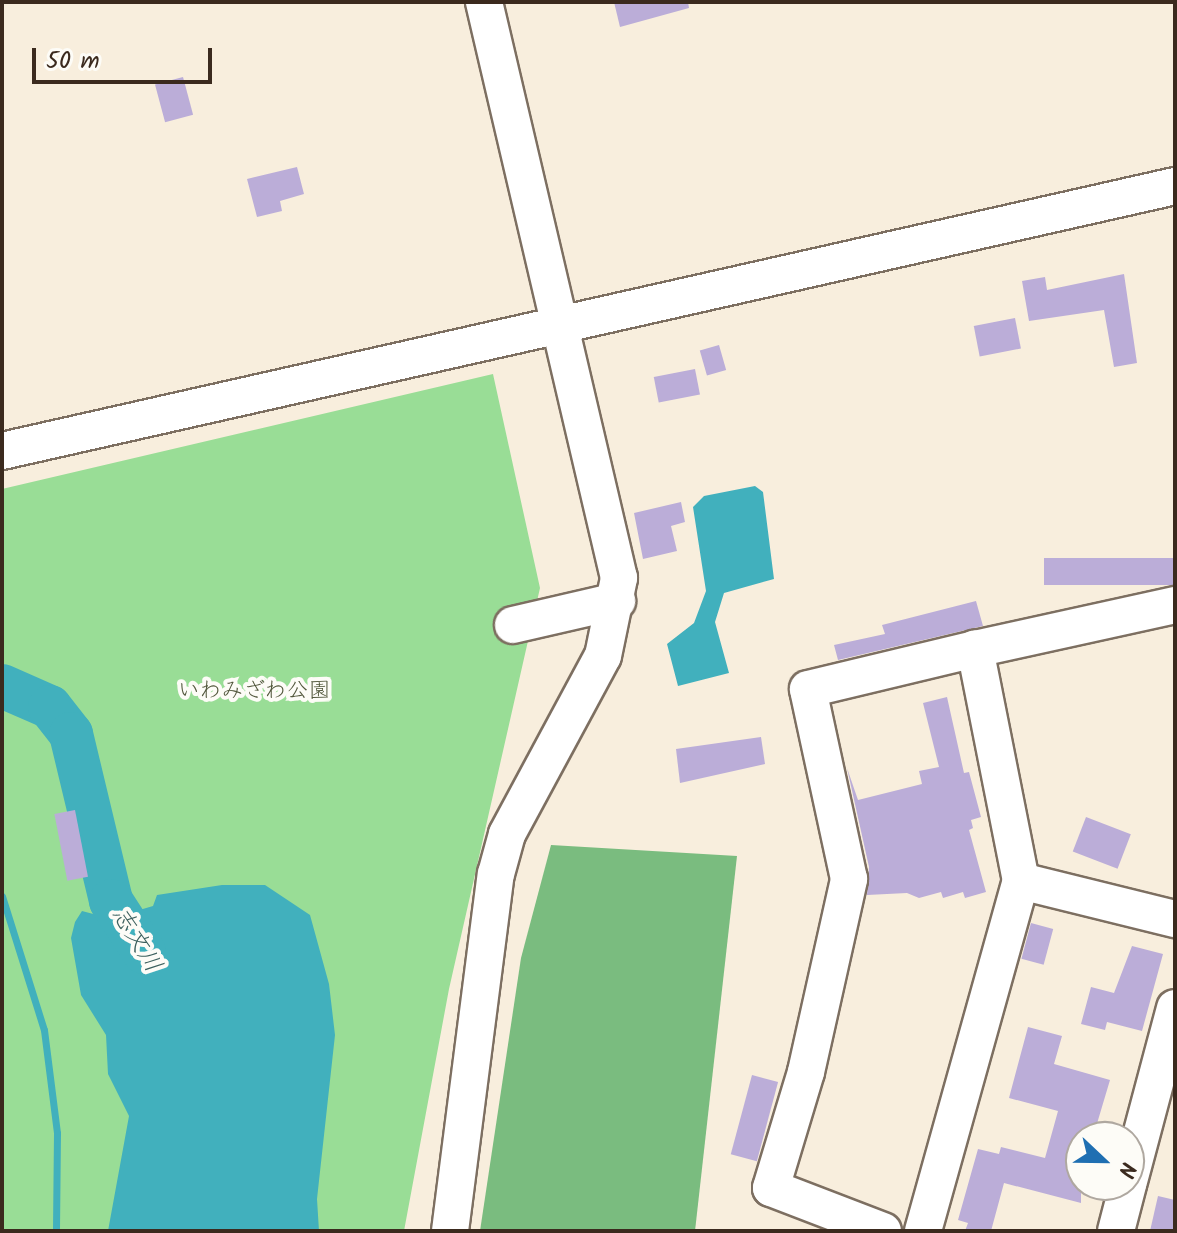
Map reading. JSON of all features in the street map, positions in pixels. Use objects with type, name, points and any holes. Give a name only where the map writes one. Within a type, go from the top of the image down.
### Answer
[{"type":"street","points":[[450,1231],[496,874],[507,834],[603,656],[617,601],[616,555],[557,325],[484,2]]},
{"type":"street","points":[[2,451],[1175,186]]},
{"type":"street","points":[[513,625],[617,601]]},
{"type":"street","points":[[883,1231],[771,1188],[806,1072],[849,879],[808,689],[1175,605]]},
{"type":"street","points":[[923,1231],[1021,881],[975,649]]},
{"type":"street","points":[[1021,881],[1175,919]]},
{"type":"street","points":[[1145,1121],[1175,1008]]},
{"type":"street","points":[[1116,1231],[1124,1201]]},
{"type":"green space","name":"いわみざわ公園","points":[[493,374],[540,588],[449,989],[404,1231],[2,1231],[2,489]]},
{"type":"green space","points":[[551,845],[737,856],[695,1231],[480,1231],[521,958]]},
{"type":"water","points":[[755,486],[763,492],[774,579],[724,593],[715,622],[729,673],[678,686],[667,644],[694,623],[706,591],[693,507],[704,496]]},
{"type":"water","points":[[222,885],[265,885],[310,915],[329,984],[335,1035],[317,1199],[319,1231],[108,1231],[129,1116],[108,1074],[106,1035],[81,995],[71,938],[75,922],[82,911],[97,915],[97,901],[129,902],[136,911],[153,906],[157,895]]},
{"type":"building","points":[[614,2],[688,2],[689,8],[620,27]]},
{"type":"building","points":[[183,77],[193,115],[165,122],[155,85]]},
{"type":"building","points":[[297,167],[304,194],[280,201],[282,211],[257,217],[247,179]]},
{"type":"building","points":[[1124,274],[1137,363],[1114,367],[1104,310],[1029,321],[1022,281],[1045,277],[1047,290]]},
{"type":"building","points":[[1015,318],[1021,348],[980,356],[974,326]]},
{"type":"building","points":[[719,345],[726,370],[707,376],[700,351]]},
{"type":"building","points":[[695,369],[700,395],[659,403],[654,377]]},
{"type":"building","points":[[681,502],[685,522],[671,526],[677,551],[643,559],[634,513]]},
{"type":"building","points":[[1044,558],[1175,558],[1175,585],[1044,585]]},
{"type":"building","points":[[976,601],[983,626],[838,660],[834,645],[885,634],[882,625]]},
{"type":"building","points":[[947,697],[964,773],[969,772],[981,817],[971,820],[973,828],[969,830],[986,892],[965,898],[963,892],[943,898],[941,892],[919,898],[907,893],[867,895],[869,867],[847,768],[858,800],[922,784],[919,771],[939,767],[923,703]]},
{"type":"building","points":[[761,737],[765,764],[680,783],[676,749]]},
{"type":"building","points":[[75,810],[88,877],[67,881],[54,814]]},
{"type":"building","points":[[1086,817],[1131,834],[1118,869],[1073,852]]},
{"type":"building","points":[[1031,923],[1053,929],[1044,965],[1021,959]]},
{"type":"building","points":[[1132,946],[1163,954],[1142,1031],[1107,1022],[1105,1030],[1081,1024],[1091,987],[1114,993]]},
{"type":"building","points":[[1028,1027],[1062,1036],[1054,1064],[1110,1080],[1098,1121],[1065,1121],[1065,1199],[1004,1183],[991,1231],[965,1231],[968,1223],[958,1220],[978,1149],[999,1154],[1001,1147],[1045,1158],[1058,1111],[1009,1098]]},
{"type":"building","points":[[752,1075],[778,1082],[757,1161],[731,1154]]},
{"type":"building","points":[[1158,1196],[1175,1200],[1175,1231],[1150,1231]]},
{"type":"waterway","name":"志文川","points":[[2,686],[50,707],[71,734],[111,901],[144,952]]},
{"type":"waterway","points":[[2,896],[44,1030],[57,1133],[56,1231]]}]
